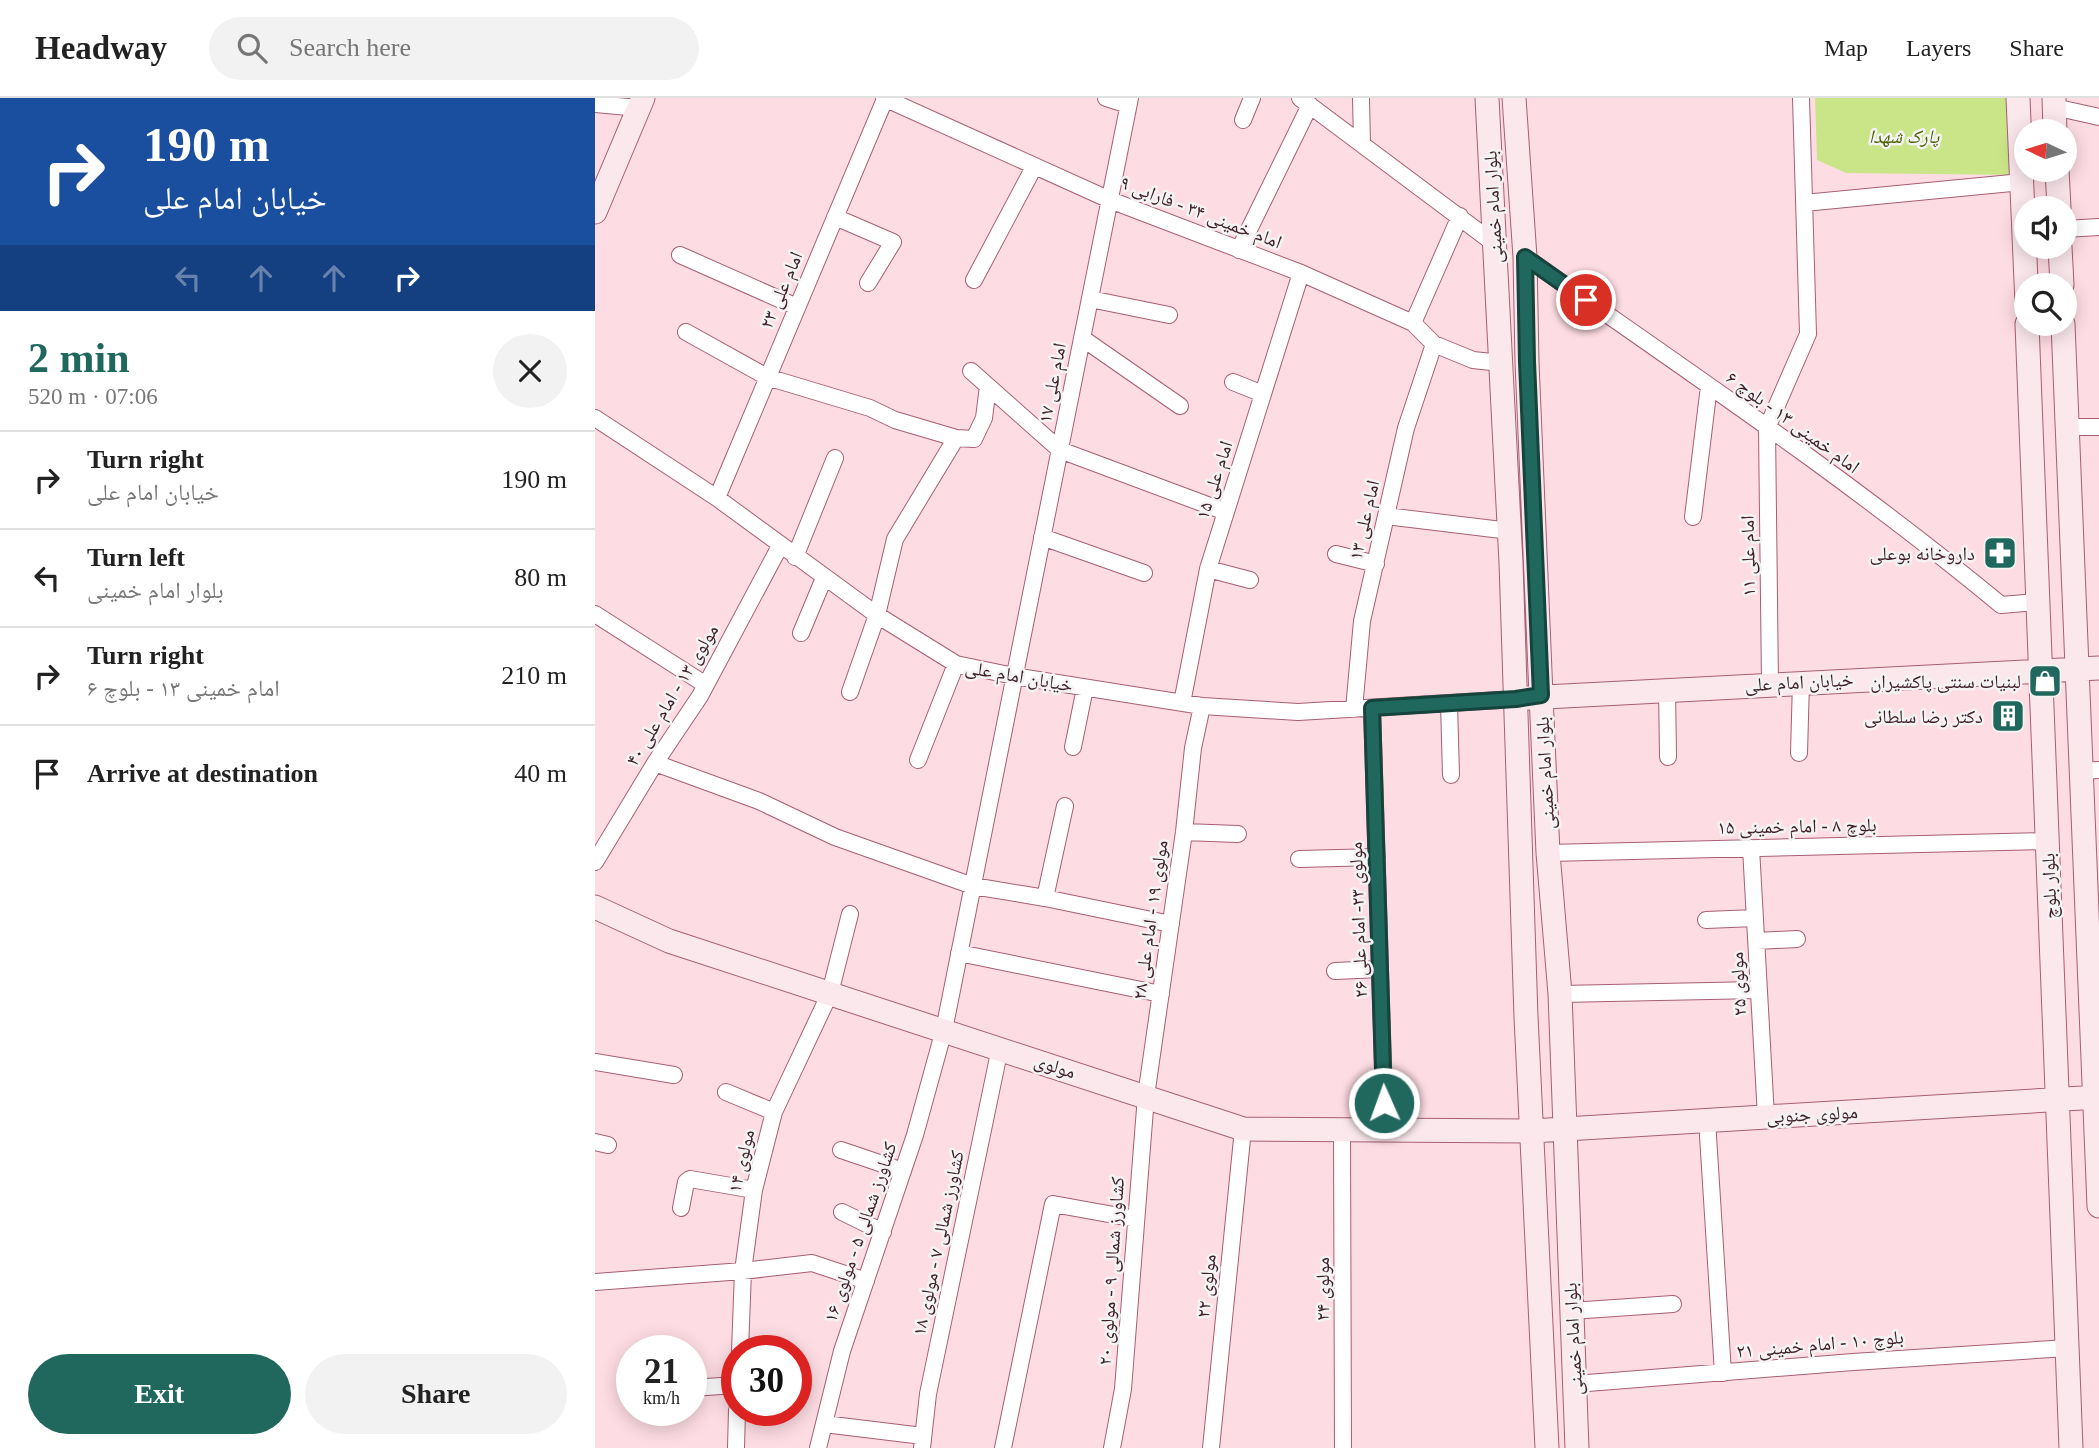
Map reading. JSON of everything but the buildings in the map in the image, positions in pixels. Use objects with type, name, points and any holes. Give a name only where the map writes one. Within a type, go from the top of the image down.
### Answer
[{"type":"main road","name":"بلوار امام خمینی","points":[[1487,98],[1510,531],[1532,1131],[1547,1448]]},
{"type":"main road","name":"بلوار امام خمینی","points":[[1514,98],[1525,257],[1548,853],[1560,994],[1577,1448]]},
{"type":"main road","points":[[2018,98],[2019,119]]},
{"type":"main road","points":[[595,212],[641,103]]},
{"type":"main road","points":[[2022,182],[2026,273]]},
{"type":"main road","name":"بلوار بلوچ","points":[[2027,336],[2071,1448]]},
{"type":"main road","name":"بلوار بلوچ","points":[[2064,336],[2094,774],[2099,1206]]},
{"type":"main road","name":"خیابان امام علی","points":[[1516,699],[1541,695],[2088,668]]},
{"type":"main road","name":"مولوی","points":[[595,907],[669,941],[1243,1129],[1565,1129]]},
{"type":"main road","name":"مولوی جنوبی","points":[[1565,1129],[2097,1097]]},
{"type":"street","name":"امام خمینی ۳۴ - فارابی ۹","points":[[885,98],[1109,200],[1301,273],[1413,323],[1434,344],[1473,360],[1501,363]]},
{"type":"street","name":"امام علی ۲۳","points":[[716,498],[885,98]]},
{"type":"street","points":[[1106,98],[1129,101]]},
{"type":"street","points":[[1243,120],[1252,98]]},
{"type":"street","points":[[1361,98],[1362,144]]},
{"type":"street","points":[[1767,428],[1808,334],[1801,98]]},
{"type":"street","name":"امام علی ۱۷","points":[[973,886],[1129,101]]},
{"type":"street","points":[[1239,250],[1305,102],[1495,244]]},
{"type":"street","points":[[595,104],[641,103]]},
{"type":"street","points":[[2054,103],[2099,117]]},
{"type":"street","points":[[974,280],[1034,166]]},
{"type":"street","points":[[1804,203],[2022,182]]},
{"type":"street","points":[[1413,323],[1459,216]]},
{"type":"street","points":[[835,217],[893,242],[868,283]]},
{"type":"street","points":[[2077,228],[2099,227]]},
{"type":"street","points":[[680,255],[797,307]]},
{"type":"street","name":"امام خمینی ۱۳ - بلوچ ۶","points":[[1525,257],[1767,428],[1966,576],[2001,606],[2038,602]]},
{"type":"street","name":"امام علی ۱۵","points":[[1182,703],[1208,569],[1301,273]]},
{"type":"street","points":[[1090,299],[1169,315]]},
{"type":"street","points":[[686,332],[767,377],[870,408],[895,420],[956,438],[974,439],[984,418],[988,386]]},
{"type":"street","points":[[1082,338],[1181,406]]},
{"type":"street","name":"امام علی ۱۳","points":[[1354,709],[1362,621],[1406,428],[1434,344]]},
{"type":"street","points":[[971,371],[1060,450],[1226,512]]},
{"type":"street","points":[[1233,382],[1263,394]]},
{"type":"street","points":[[1693,517],[1709,386]]},
{"type":"street","name":"خیابان امام علی","points":[[595,418],[716,498],[877,615],[956,664],[1202,706],[1298,712],[1516,699]]},
{"type":"street","points":[[2068,427],[2099,427]]},
{"type":"street","name":"امام علی ۱۱","points":[[1767,428],[1770,684]]},
{"type":"street","points":[[850,692],[877,615],[895,539],[956,438]]},
{"type":"street","points":[[795,557],[835,458]]},
{"type":"street","points":[[1386,516],[1510,531]]},
{"type":"street","points":[[1042,537],[1144,573]]},
{"type":"street","name":"مولوی ۱۳ - امام علی ۴۰","points":[[595,862],[706,685],[780,546]]},
{"type":"street","points":[[1336,554],[1375,564]]},
{"type":"street","points":[[1208,569],[1250,580]]},
{"type":"street","points":[[801,633],[824,578]]},
{"type":"street","points":[[595,614],[706,685]]},
{"type":"street","points":[[918,760],[956,664]]},
{"type":"street","points":[[1800,753],[1801,682]]},
{"type":"street","points":[[1073,747],[1085,688]]},
{"type":"street","points":[[1667,689],[1668,757]]},
{"type":"street","points":[[1449,703],[1451,775]]},
{"type":"street","name":"مولوی ۱۹ - امام علی ۲۸","points":[[1146,1096],[1184,832],[1193,748],[1202,706]]},
{"type":"street","name":"مولوی ۲۳- امام علی ۲۶","points":[[1372,708],[1385,1130]]},
{"type":"street","points":[[655,763],[759,801],[835,837],[973,886],[1171,924]]},
{"type":"street","points":[[1045,898],[1065,806]]},
{"type":"street","points":[[1184,832],[1238,834]]},
{"type":"street","name":"بلوچ ۸ - امام خمینی ۱۵","points":[[1548,853],[2047,841]]},
{"type":"street","name":"مولوی ۲۵","points":[[1751,848],[1766,1117]]},
{"type":"street","points":[[1299,859],[1377,857]]},
{"type":"street","name":"کشاورز شمالی ۵ - مولوی ۱۶","points":[[818,1448],[842,1352],[903,1171],[944,1030],[973,886]]},
{"type":"street","name":"مولوی ۱۴","points":[[741,1335],[743,1270],[754,1190],[774,1112],[830,993],[850,914]]},
{"type":"street","points":[[1706,920],[1755,918]]},
{"type":"street","points":[[1757,941],[1797,939]]},
{"type":"street","points":[[959,953],[1161,994]]},
{"type":"street","points":[[1335,971],[1380,969]]},
{"type":"street","points":[[1560,994],[1759,990]]},
{"type":"street","name":"کشاورز شمالی ۷ - مولوی ۱۸","points":[[923,1442],[931,1381],[1000,1048]]},
{"type":"street","points":[[595,1062],[674,1075]]},
{"type":"street","points":[[726,1091],[774,1112]]},
{"type":"street","name":"کشاورز شمالی ۹ - مولوی ۲۰","points":[[1112,1448],[1123,1389],[1146,1096]]},
{"type":"street","points":[[1707,1120],[1723,1373]]},
{"type":"street","name":"مولوی ۲۲","points":[[1211,1448],[1243,1129]]},
{"type":"street","name":"مولوی ۲۴","points":[[1342,1129],[1343,1448]]},
{"type":"street","points":[[841,1150],[903,1171]]},
{"type":"street","points":[[681,1208],[686,1182],[690,1179],[754,1190]]},
{"type":"street","points":[[1003,1448],[1053,1204],[1136,1219]]},
{"type":"street","points":[[842,1212],[883,1232]]},
{"type":"street","points":[[595,1282],[812,1263],[866,1281]]},
{"type":"street","points":[[1571,1311],[1672,1304]]},
{"type":"street","name":"بلوچ ۱۰ - امام خمینی ۲۱","points":[[1575,1384],[1901,1358],[2068,1348]]},
{"type":"street","points":[[824,1424],[923,1442]]},
{"type":"street","points":[[736,1448],[737,1426]]},
{"type":"green space","name":"پارک شهدا","points":[[1815,98],[2012,98],[2014,175],[1846,173],[1817,160]]},
{"type":"place","name":"داروخانه بوعلی","points":[[2000,553]]},
{"type":"place","name":"لبنیات سنتی پاکشیران","points":[[2045,681]]},
{"type":"place","name":"دکتر رضا سلطانی","points":[[2008,716]]},
{"type":"route","points":[[1384,1103],[1372,708],[1541,695],[1525,257],[1586,300]]}]
